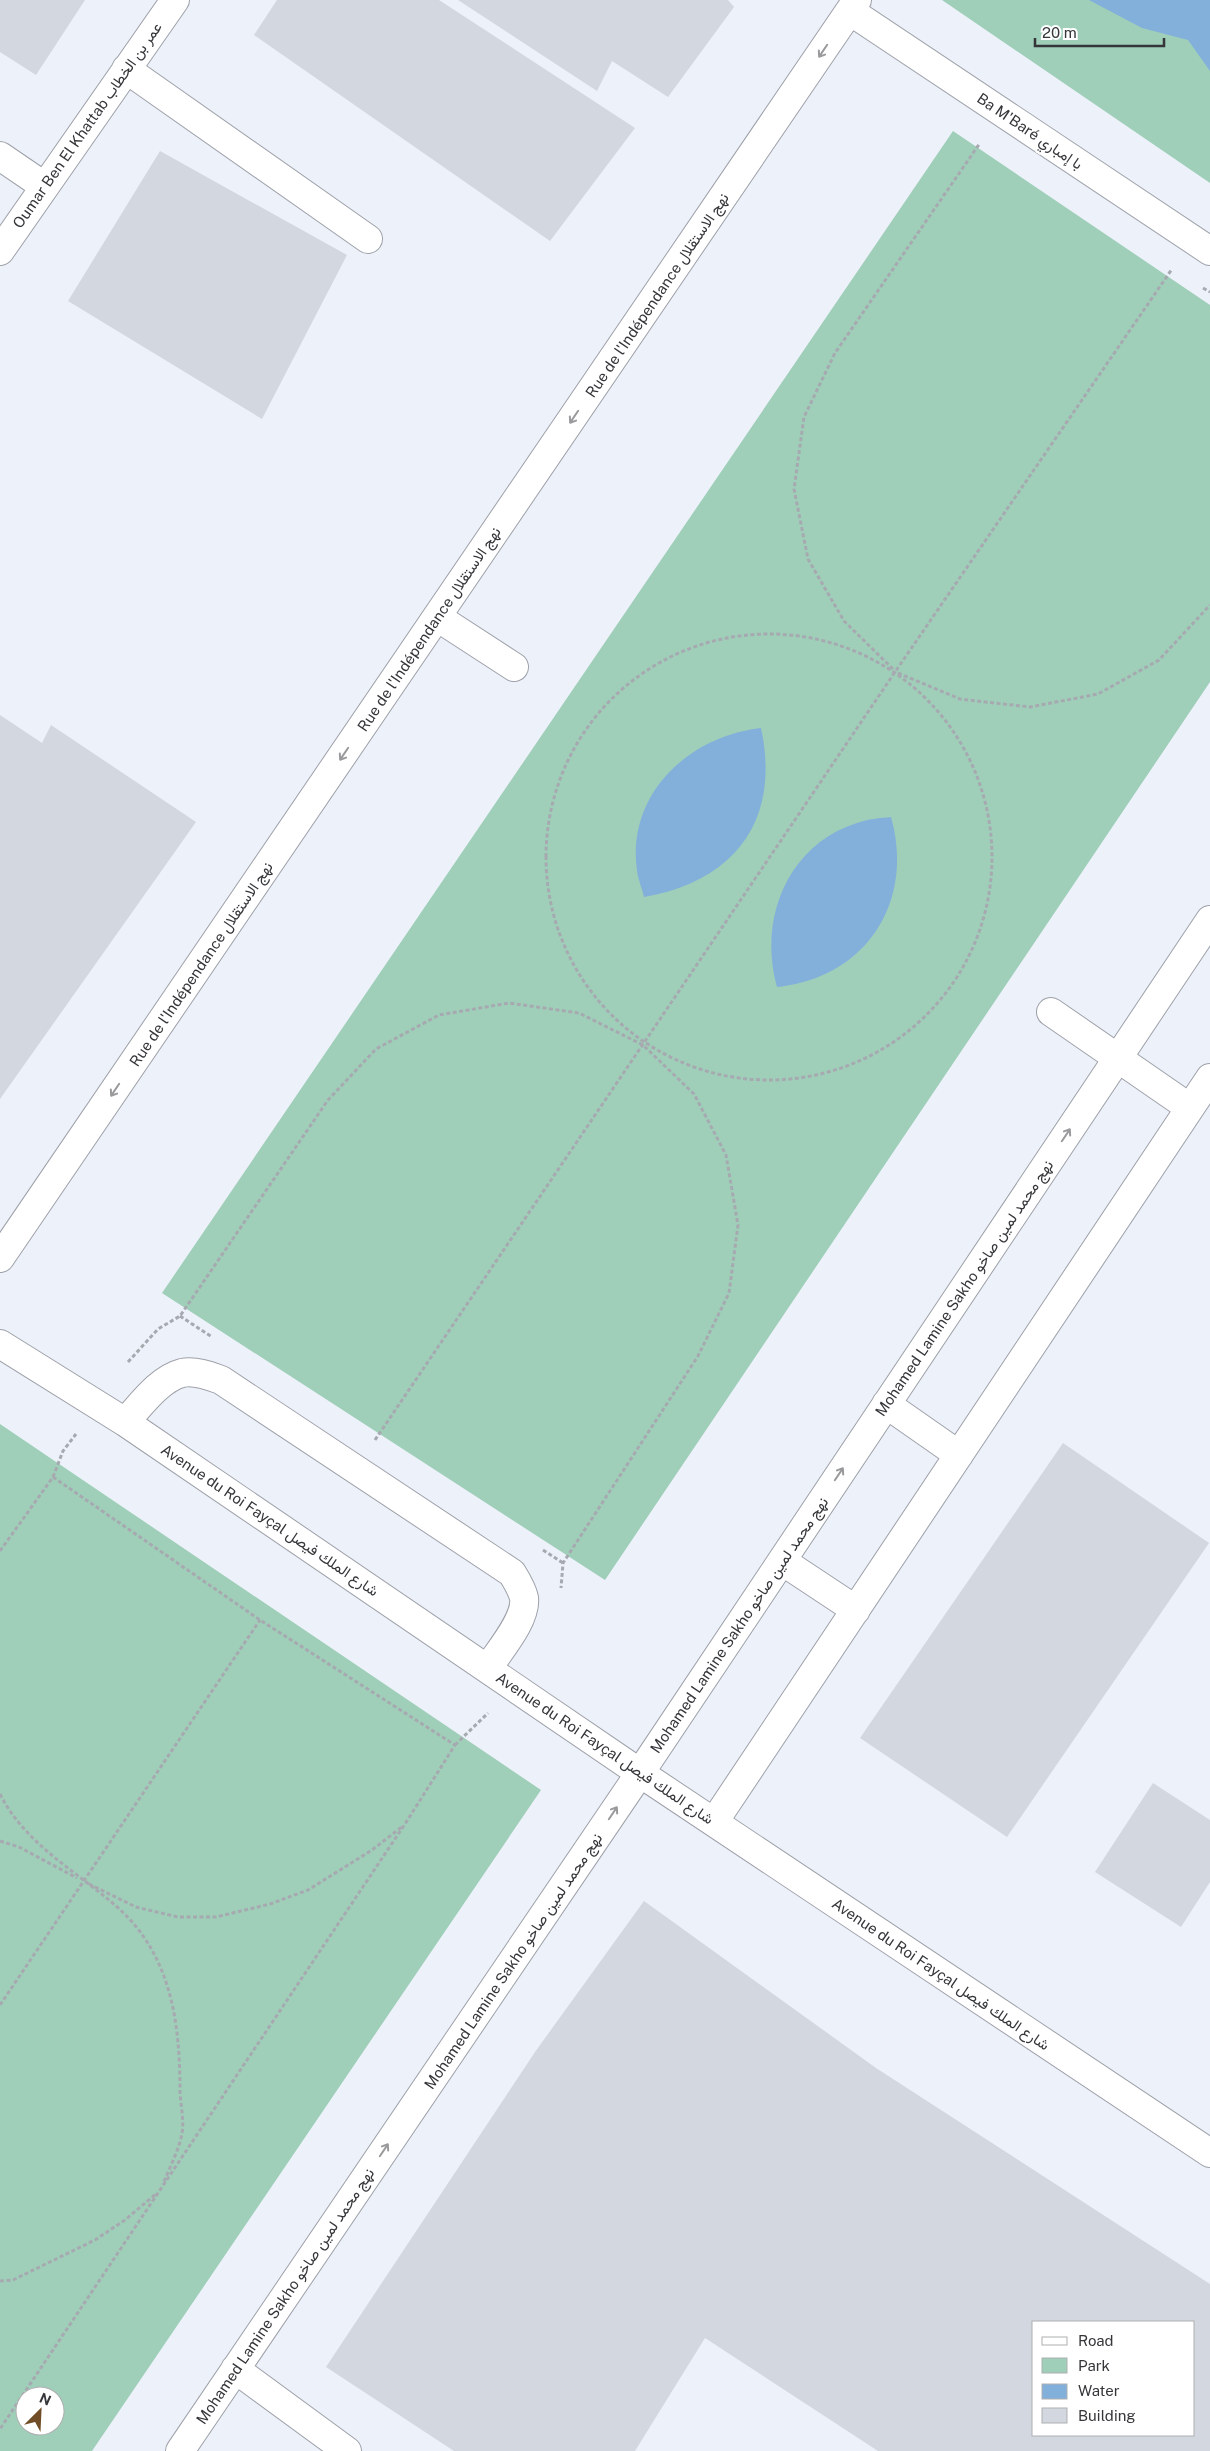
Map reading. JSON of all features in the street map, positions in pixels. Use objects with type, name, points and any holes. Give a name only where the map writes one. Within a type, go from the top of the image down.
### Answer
[{"type":"street","name":"Oumar Ben El Khattab عمر بن الخطاب","points":[[0,251],[175,0]]},
{"type":"street","name":"Ba M'Baré با إمباري","points":[[854,6],[1201,245]]},
{"type":"street","name":"Rue de l'Indépendance نهج الاستقلال","points":[[0,1258],[854,6]]},
{"type":"street","points":[[126,69],[368,239]]},
{"type":"street","points":[[0,156],[44,186]]},
{"type":"street","points":[[437,618],[514,667]]},
{"type":"street","name":"Mohamed Lamine Sakho نهج محمد لمين صاخو","points":[[180,2451],[640,1773],[1210,920]]},
{"type":"street","points":[[1051,1012],[1190,1108]]},
{"type":"street","points":[[714,1822],[1210,1078]]},
{"type":"street","name":"Avenue du Roi Fayçal شارع الملك فيصل","points":[[0,1344],[126,1422],[640,1773],[1210,2153]]},
{"type":"street","points":[[126,1422],[162,1384],[183,1373],[202,1374],[221,1380],[512,1573],[520,1587],[524,1600],[522,1614],[488,1668]]},
{"type":"street","points":[[886,1404],[959,1455]]},
{"type":"street","points":[[782,1561],[856,1610]]},
{"type":"street","points":[[235,2369],[347,2451]]},
{"type":"path","points":[[180,1316],[328,1100],[376,1049],[439,1015],[509,1003],[579,1013],[643,1045],[707,1072],[776,1081],[844,1069],[905,1036],[954,986],[985,923],[994,853],[982,783],[947,720],[844,622],[808,559],[794,488],[804,417],[835,353],[982,140]]},
{"type":"path","points":[[374,1441],[895,672],[1201,245]]},
{"type":"path","points":[[563,1563],[698,1356],[729,1293],[738,1224],[726,1155],[694,1094],[593,995],[558,933],[545,864],[553,794],[583,731],[632,679],[693,646],[762,633],[832,642],[895,672],[960,699],[1030,707],[1098,694],[1159,660],[1210,605]]},
{"type":"path","points":[[0,1551],[54,1477],[260,1620],[455,1745],[405,1824],[0,2429]]},
{"type":"path","points":[[0,2005],[260,1620]]},
{"type":"path","points":[[0,1794],[9,1813],[32,1838],[83,1882],[116,1906],[140,1932],[162,1967],[172,2005],[180,2057],[182,2137],[160,2190],[125,2220],[95,2240],[13,2280],[0,2281]]},
{"type":"path","points":[[0,1841],[18,1847],[83,1882],[136,1907],[178,1917],[216,1916],[270,1904],[308,1890],[372,1850],[405,1824]]},
{"type":"green space","points":[[942,0],[1210,0],[1210,183]]},
{"type":"green space","points":[[953,131],[1210,305],[1210,682],[605,1580],[162,1293]]},
{"type":"green space","points":[[0,1424],[541,1790],[92,2451],[0,2451]]},
{"type":"water","points":[[1089,0],[1210,0],[1210,71],[1188,40],[1142,28]]},
{"type":"water","points":[[761,728],[765,761],[764,791],[757,818],[744,841],[726,861],[703,877],[676,889],[644,897],[637,871],[636,843],[642,817],[653,794],[668,773],[688,756],[710,743],[735,733]]},
{"type":"water","points":[[891,817],[897,848],[896,878],[889,906],[876,931],[859,952],[836,969],[808,981],[777,987],[772,962],[772,936],[776,911],[784,888],[796,867],[812,848],[833,834],[861,822]]},
{"type":"building","points":[[0,0],[85,0],[36,75],[0,52]]},
{"type":"building","points":[[277,0],[439,0],[635,128],[550,241],[254,35]]},
{"type":"building","points":[[458,0],[728,0],[734,7],[668,97],[612,61],[597,91]]},
{"type":"building","points":[[160,151],[347,255],[262,419],[68,301]]},
{"type":"building","points":[[0,715],[42,743],[51,725],[196,822],[0,1099]]},
{"type":"building","points":[[1063,1443],[1209,1543],[1007,1837],[860,1738]]},
{"type":"building","points":[[1153,1783],[1210,1820],[1210,1882],[1181,1927],[1095,1872]]},
{"type":"building","points":[[644,1901],[876,2068],[1210,2284],[1210,2451],[878,2451],[705,2338],[635,2451],[454,2451],[326,2367],[535,2052]]}]
